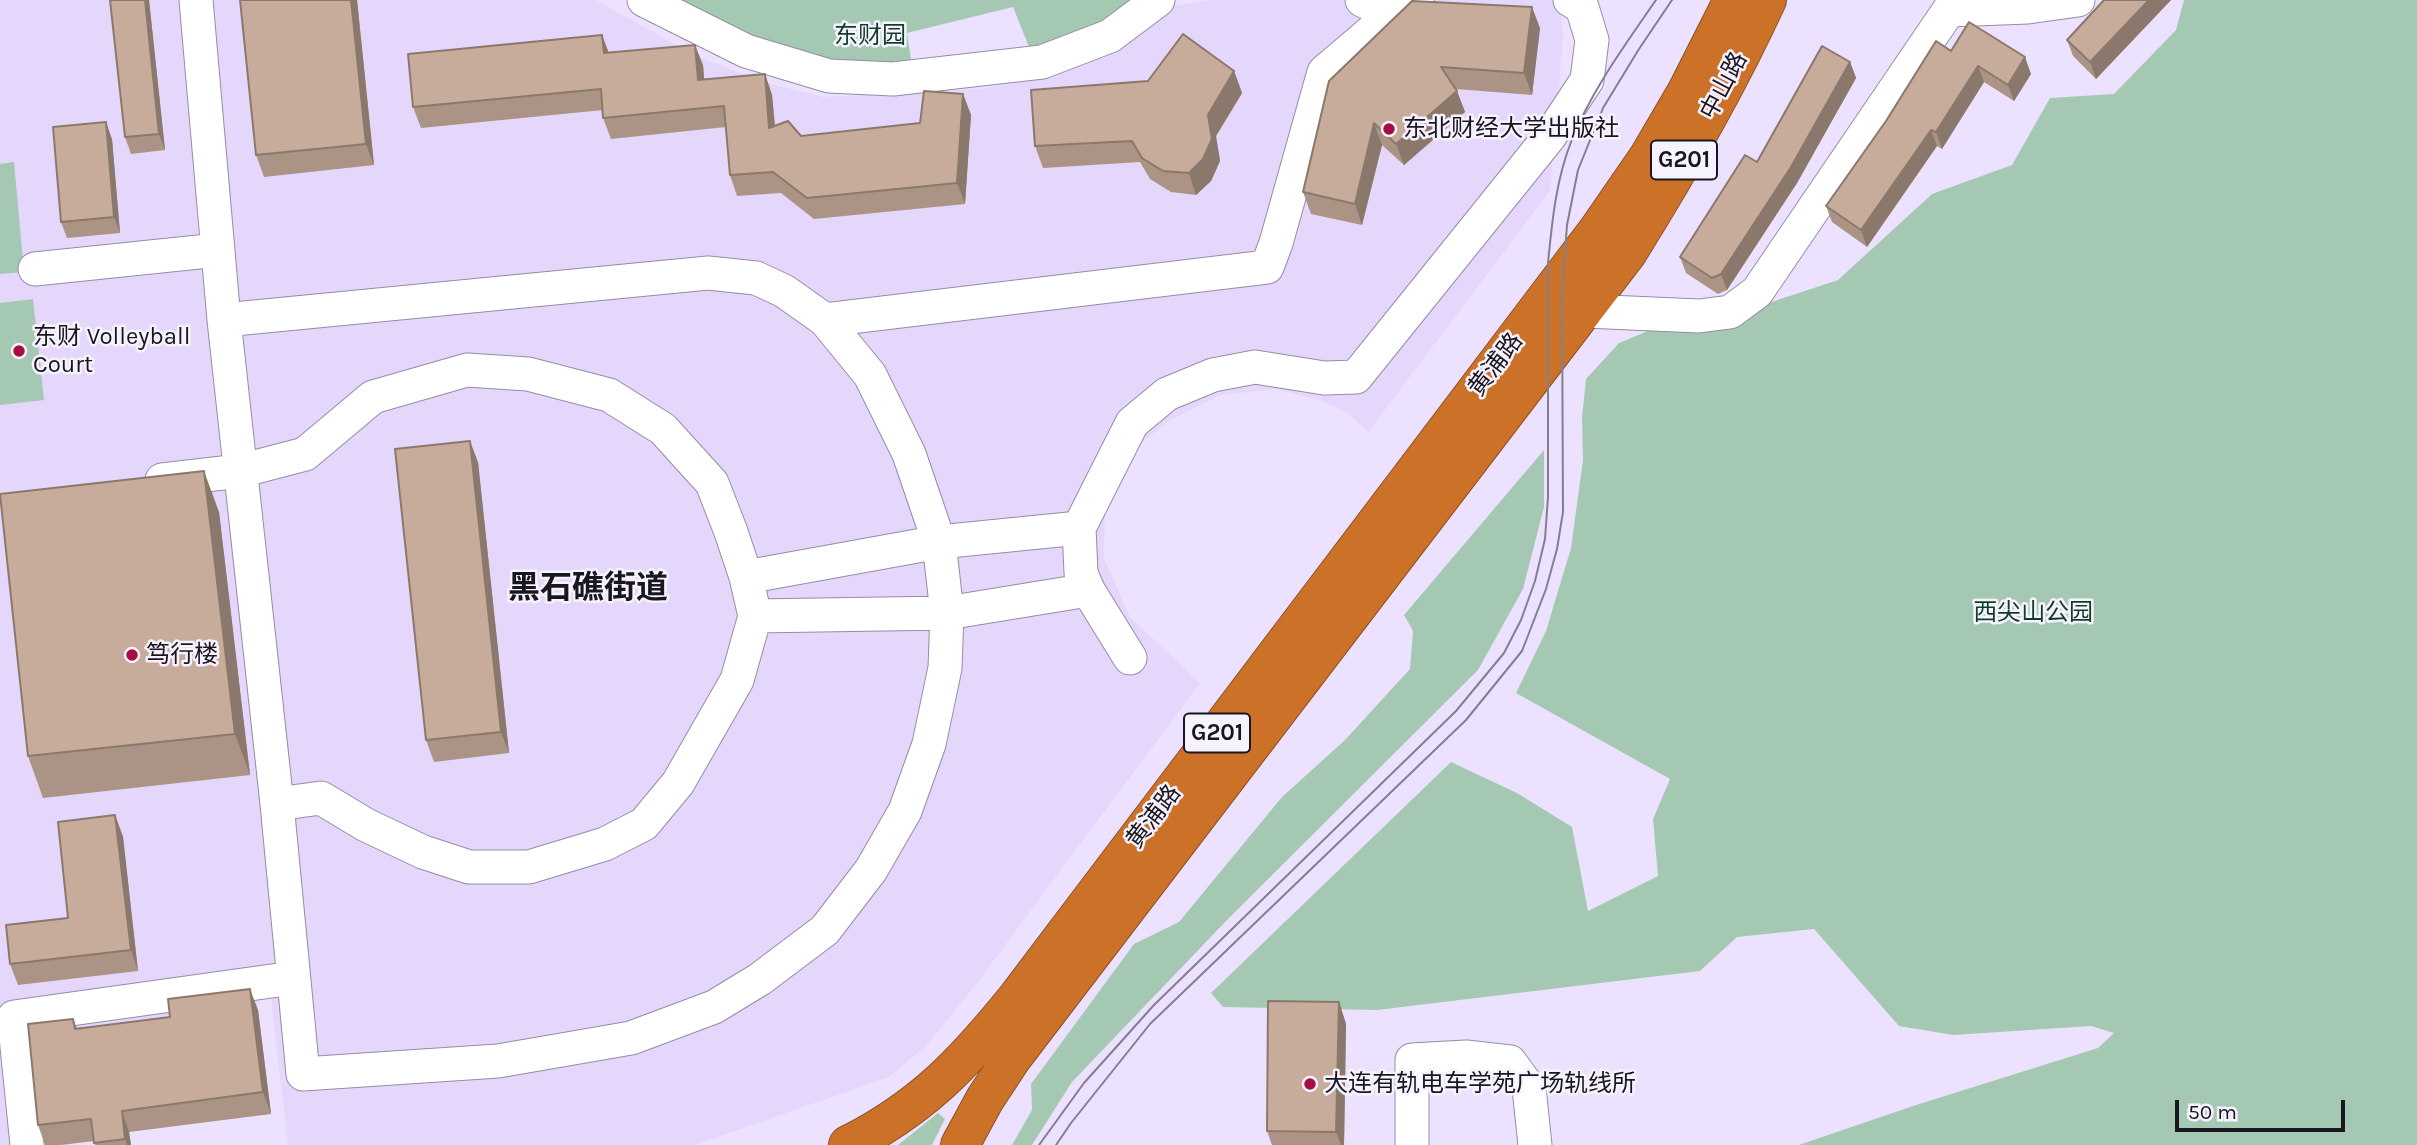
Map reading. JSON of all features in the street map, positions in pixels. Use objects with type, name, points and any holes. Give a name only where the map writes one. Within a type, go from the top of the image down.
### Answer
[{"type":"highway","name":"中山路","points":[[1554,288],[1649,156],[1687,91],[1733,0]]},
{"type":"highway","name":"中山路","points":[[1584,311],[1628,252],[1677,174],[1767,0]]},
{"type":"highway","name":"黄浦路","points":[[864,1140],[942,1083],[980,1044],[1554,288]]},
{"type":"highway","name":"黄浦路","points":[[960,1145],[985,1099],[1012,1058],[1584,311]]},
{"type":"street","points":[[196,0],[224,320],[277,804],[303,1074],[498,1061],[631,1038],[714,1007],[760,979],[825,930],[870,870],[905,811],[929,744],[945,668],[947,613],[939,542],[909,454],[870,375],[825,320],[784,291],[756,278],[708,273],[224,320]]},
{"type":"street","points":[[644,0],[746,51],[829,76],[893,79],[1042,62],[1111,36],[1158,0]]},
{"type":"street","points":[[1362,0],[1404,8]]},
{"type":"street","points":[[1130,658],[1088,590],[1081,573],[1079,528],[1132,423],[1167,394],[1213,375],[1255,367],[1324,378],[1356,377],[1550,136],[1587,80],[1592,40],[1582,7],[1570,0]]},
{"type":"street","points":[[1584,311],[1699,317],[1730,312],[1757,292],[1950,10],[1982,5],[2028,7],[2078,0]]},
{"type":"street","points":[[825,320],[1268,267],[1324,72],[1404,8]]},
{"type":"street","points":[[35,270],[218,250]]},
{"type":"street","points":[[133,483],[240,471],[305,454],[373,397],[467,370],[528,374],[609,395],[663,429],[712,483],[746,577],[755,616],[737,681],[678,783],[644,824],[605,845],[529,867],[469,867],[423,852],[366,825],[321,798],[277,804]]},
{"type":"street","points":[[746,577],[939,542],[1079,528]]},
{"type":"street","points":[[755,616],[947,613],[1088,590]]},
{"type":"street","points":[[27,1145],[14,1017],[293,978]]},
{"type":"street","points":[[1412,1145],[1412,1060],[1466,1057],[1510,1062],[1529,1088],[1535,1145]]},
{"type":"shaded area","points":[[0,0],[596,0],[696,56],[763,82],[823,97],[980,89],[1050,77],[1118,43],[1153,9],[1210,0],[1559,0],[1563,37],[1550,191],[1368,432],[1346,412],[1322,401],[1277,389],[1220,395],[1168,421],[1132,451],[1105,505],[1104,558],[1130,617],[1200,683],[971,991],[926,1046],[889,1077],[695,1145],[288,1145],[271,998],[257,1000],[258,1010],[176,1021],[46,1145],[0,1145]]},
{"type":"green space","name":"东财园","points":[[668,0],[1144,0],[1102,30],[1031,52],[1013,7],[907,33],[913,73],[790,57]]},
{"type":"green space","name":"西尖山公园","points":[[2184,0],[2417,0],[2417,1145],[1799,1145],[2098,1048],[2114,1033],[2091,1026],[1953,1035],[1899,1026],[1814,929],[1737,937],[1700,971],[1377,1010],[1223,1007],[1211,993],[1451,762],[1517,793],[1572,827],[1588,911],[1658,876],[1653,819],[1670,779],[1516,693],[1546,631],[1571,548],[1583,460],[1582,418],[1586,379],[1619,343],[1655,328],[1705,324],[1838,280],[1932,194],[2012,165],[2050,98],[2114,94],[2176,30]]},
{"type":"green space","points":[[14,162],[24,272],[0,274],[0,164]]},
{"type":"green space","name":"东财 Volleyball Court","points":[[33,299],[44,400],[0,405],[0,303]]},
{"type":"green space","points":[[1544,450],[1544,507],[1523,589],[1478,670],[1227,920],[1072,1082],[1032,1145],[1012,1145],[1032,1110],[1031,1084],[1134,944],[1179,922],[1282,797],[1345,740],[1410,669],[1413,631],[1404,615]]},
{"type":"green space","points":[[938,1113],[945,1119],[932,1145],[898,1145]]},
{"type":"building","points":[[110,0],[145,0],[159,134],[125,137]]},
{"type":"building","points":[[240,0],[351,0],[366,144],[256,155]]},
{"type":"building","points":[[2104,0],[2149,0],[2090,62],[2067,40]]},
{"type":"building","name":"东北财经大学出版社","points":[[1412,1],[1532,7],[1524,73],[1441,67],[1457,91],[1396,144],[1374,123],[1355,204],[1303,192],[1329,81]]},
{"type":"building","points":[[1969,22],[2025,57],[2008,85],[1978,66],[1936,132],[1931,130],[1861,230],[1826,206],[1886,121],[1936,41],[1951,51]]},
{"type":"building","points":[[1183,34],[1234,71],[1208,115],[1212,139],[1203,159],[1189,173],[1163,171],[1142,158],[1132,141],[1035,146],[1031,90],[1148,81]]},
{"type":"building","points":[[602,35],[604,53],[695,45],[698,80],[765,74],[769,128],[788,121],[801,136],[920,123],[924,91],[963,94],[957,183],[807,198],[773,172],[730,175],[724,106],[603,118],[601,89],[413,107],[408,54]]},
{"type":"building","points":[[1822,46],[1850,62],[1791,167],[1721,274],[1712,278],[1680,257],[1745,155],[1757,162]]},
{"type":"building","points":[[106,122],[114,217],[61,222],[53,127]]},
{"type":"building","points":[[470,441],[501,732],[426,740],[395,449]]},
{"type":"building","name":"笃行楼","points":[[204,471],[235,734],[28,756],[0,494]]},
{"type":"building","points":[[115,815],[131,950],[10,964],[6,925],[68,918],[58,822]]},
{"type":"building","points":[[250,989],[263,1092],[122,1111],[125,1139],[94,1143],[91,1119],[38,1125],[28,1024],[73,1019],[75,1029],[170,1017],[168,999]]},
{"type":"building","name":"大连有轨电车学苑广场轨线所","points":[[1268,1001],[1339,1002],[1336,1132],[1267,1131]]},
{"type":"tram line","points":[[1039,1145],[1084,1083],[1154,1005],[1456,711],[1504,653],[1521,620],[1535,581],[1545,539],[1548,497],[1548,263],[1558,186],[1571,142],[1588,105],[1656,0]]},
{"type":"tram line","points":[[1056,1145],[1150,1024],[1466,720],[1522,651],[1546,589],[1557,549],[1563,512],[1562,293],[1567,225],[1578,170],[1603,108],[1672,0]]},
{"type":"place","name":"东北财经大学出版社","points":[[1389,129]]},
{"type":"place","name":"东财 Volleyball Court","points":[[19,351]]},
{"type":"place","name":"笃行楼","points":[[132,655]]},
{"type":"place","name":"大连有轨电车学苑广场轨线所","points":[[1310,1084]]},
{"type":"district","name":"黑石礁街道","points":[[588,589]]}]
